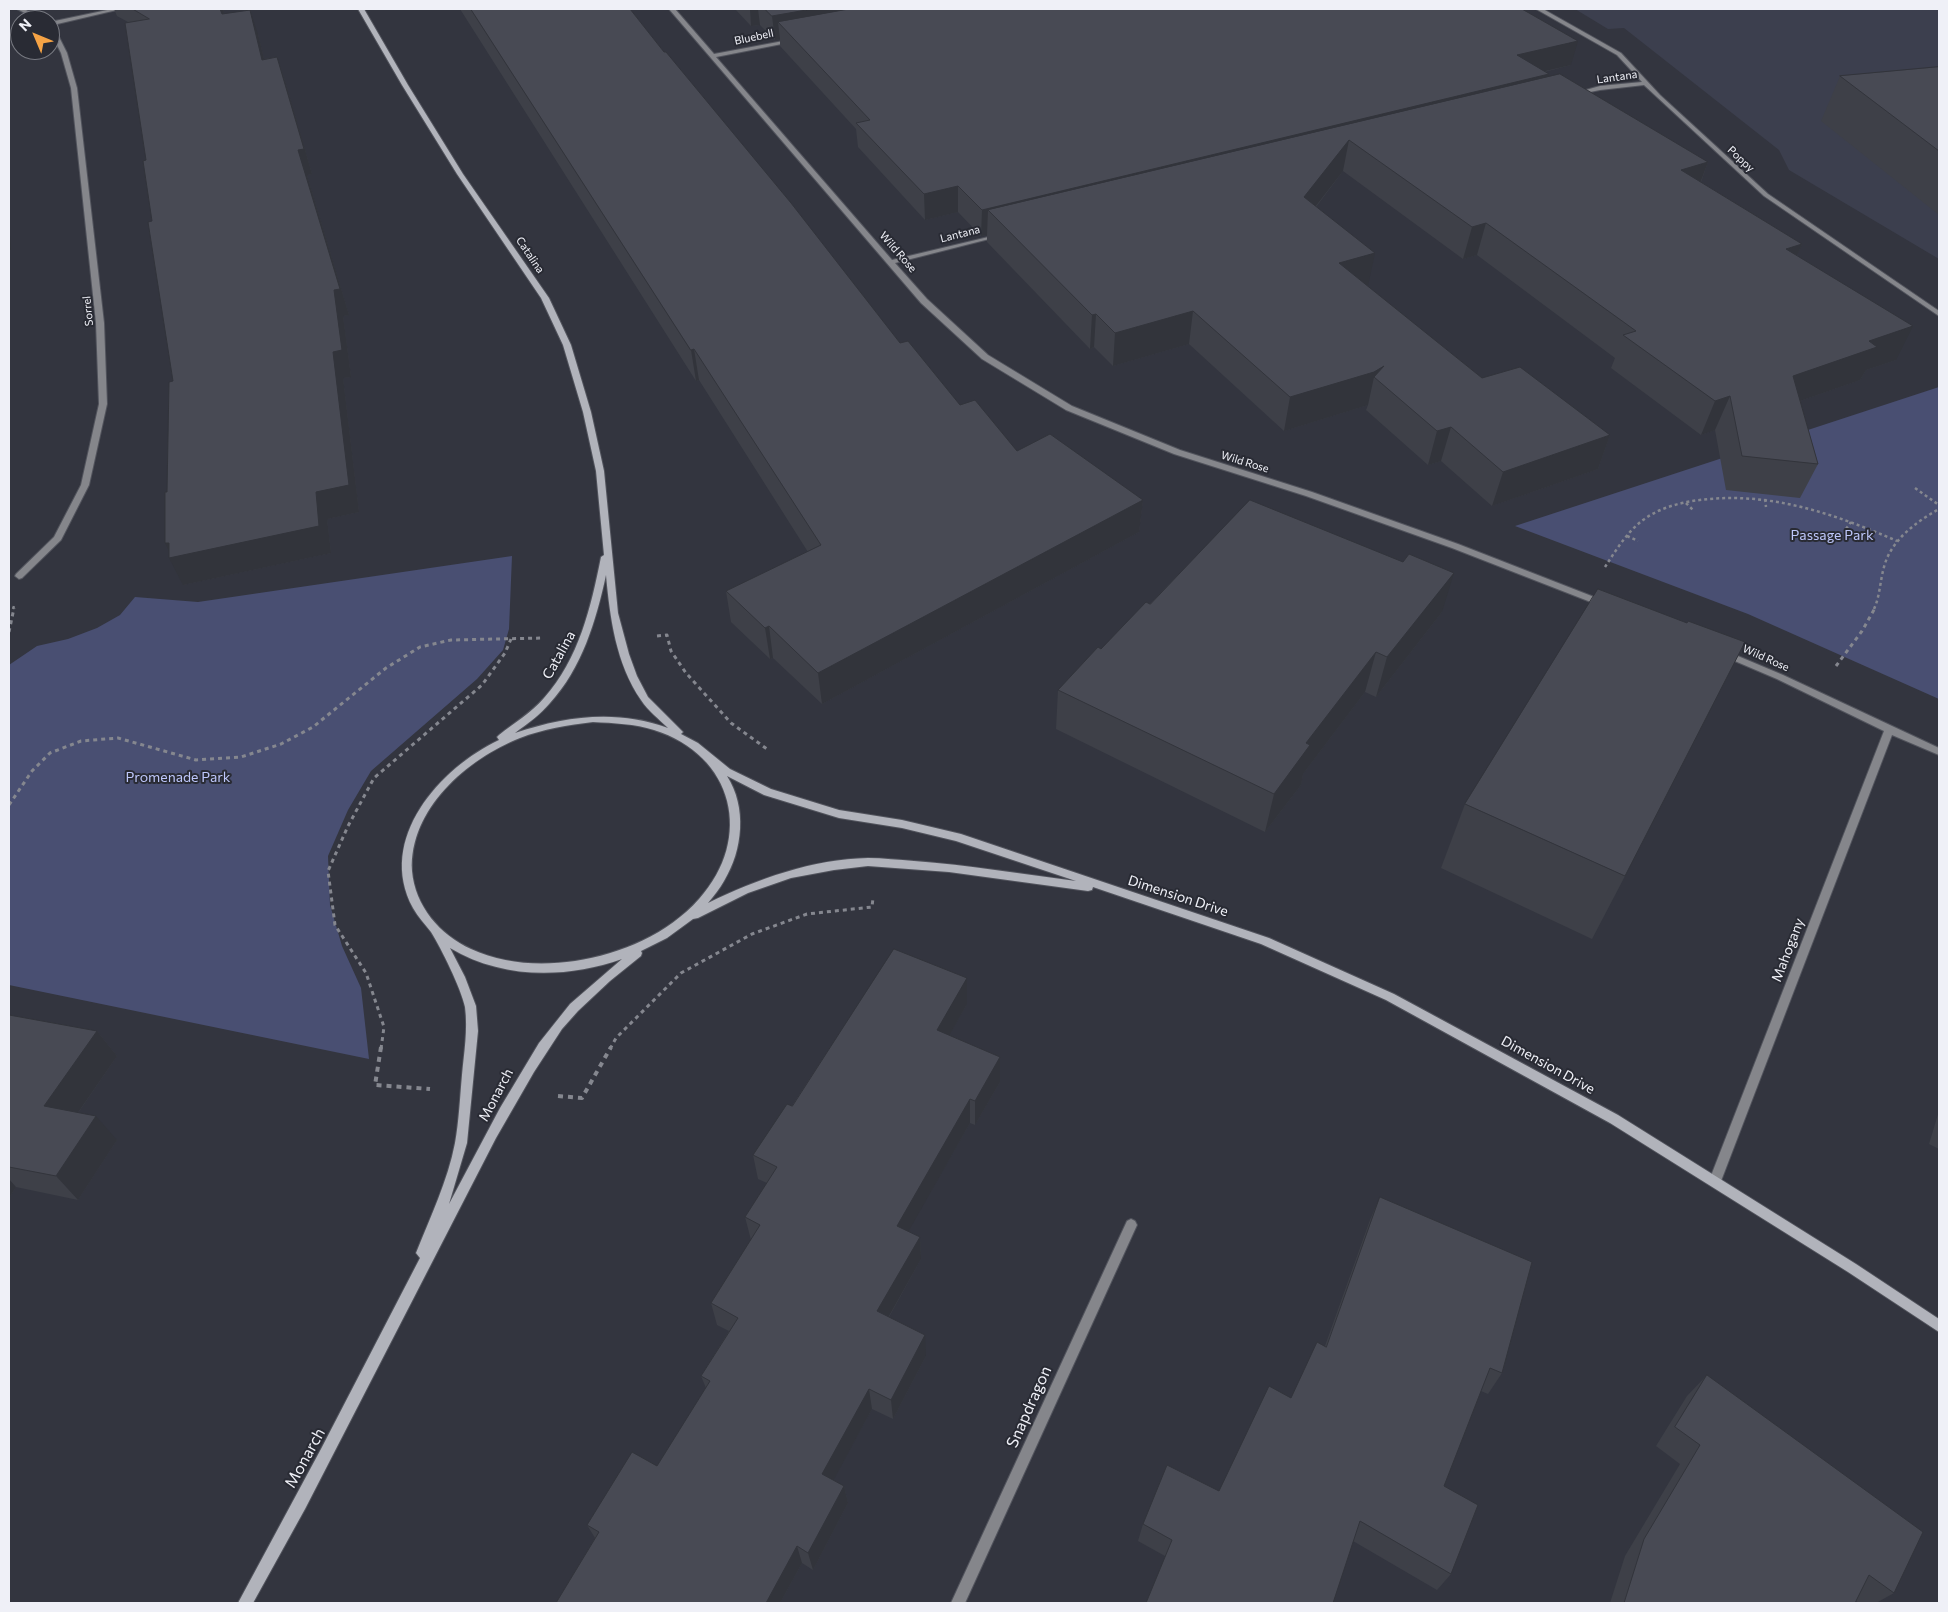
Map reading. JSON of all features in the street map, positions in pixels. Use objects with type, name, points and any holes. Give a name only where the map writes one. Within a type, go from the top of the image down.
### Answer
[{"type":"street","points":[[60,23],[118,9]]},
{"type":"street","name":"Catalina","points":[[360,9],[460,174],[545,298],[567,345],[587,412],[600,471],[614,613],[624,654],[632,676],[645,699],[665,721],[690,743]]},
{"type":"street","name":"Wild Rose","points":[[672,9],[924,300],[985,357],[1069,408],[1177,452],[1309,494],[1455,546],[1614,608]]},
{"type":"street","name":"Poppy","points":[[1539,9],[1619,54],[1646,83],[1766,195],[1939,314]]},
{"type":"street","name":"Bluebell","points":[[712,56],[803,37]]},
{"type":"street","name":"Sorrel","points":[[19,576],[58,538],[85,485],[102,404],[100,323],[74,88],[60,45]]},
{"type":"street","name":"Lantana","points":[[1572,95],[1600,88],[1646,83]]},
{"type":"street","name":"Lantana","points":[[891,262],[1011,232]]},
{"type":"street","name":"Catalina","points":[[434,930],[420,912],[410,891],[407,869],[409,847],[416,825],[428,803],[444,783],[538,709],[560,684],[586,637],[599,593],[607,544]]},
{"type":"street","name":"Wild Rose","points":[[1714,649],[1760,668],[1939,752]]},
{"type":"street","points":[[434,930],[454,946],[478,958],[506,965],[536,969],[567,968],[599,962],[629,952],[658,938],[682,921],[704,901],[720,880],[730,857],[736,834],[737,813],[732,792],[722,773],[708,757],[690,743],[670,732],[646,724],[620,720],[593,719],[538,728],[486,750]]},
{"type":"street","name":"Mahogany","points":[[1715,1181],[1889,730]]},
{"type":"street","name":"Dimension Drive","points":[[708,757],[741,779],[777,795],[839,814],[902,824],[957,836],[1265,941],[1390,997],[1614,1118],[1939,1326]]},
{"type":"street","name":"Dimension Drive","points":[[682,921],[744,890],[791,874],[868,862],[949,868],[1112,890]]},
{"type":"street","name":"Monarch","points":[[403,1300],[444,1200],[461,1143],[472,1031],[470,1006],[460,977],[434,930]]},
{"type":"street","name":"Monarch","points":[[245,1603],[347,1417],[403,1300],[528,1070],[559,1024],[624,962],[658,938]]},
{"type":"street","name":"Snapdragon","points":[[958,1603],[1130,1225]]},
{"type":"path","points":[[1815,694],[1868,621],[1877,602],[1884,566],[1897,542],[1939,507],[1915,488]]},
{"type":"path","points":[[1586,596],[1627,536],[1649,516],[1685,503],[1723,497],[1765,499],[1810,508],[1851,522],[1897,542]]},
{"type":"path","points":[[1765,499],[1766,507]]},
{"type":"path","points":[[1685,503],[1693,510]]},
{"type":"path","points":[[1846,529],[1851,522]]},
{"type":"path","points":[[1627,536],[1638,541]]},
{"type":"path","points":[[666,635],[671,651],[686,673],[724,716],[771,752]]},
{"type":"path","points":[[9,805],[32,771],[50,754],[82,741],[118,738],[196,760],[241,757],[281,744],[313,728],[386,668],[420,647],[451,640],[542,638]]},
{"type":"path","points":[[550,1095],[582,1098],[616,1038],[681,973],[752,934],[807,914],[872,907]]},
{"type":"path","points":[[375,1085],[416,1088]]},
{"type":"shaded area","points":[[1575,9],[1939,9],[1939,259],[1789,170],[1779,150],[1624,28],[1608,29]]},
{"type":"green space","name":"Passage Park","points":[[1939,387],[1939,699],[1748,614],[1515,526]]},
{"type":"green space","name":"Promenade Park","points":[[512,556],[509,629],[503,650],[477,679],[371,771],[348,810],[328,856],[330,905],[342,946],[361,988],[369,1059],[9,985],[9,665],[37,646],[68,639],[97,628],[120,615],[135,597],[198,602]]},
{"type":"building","points":[[133,9],[220,9],[222,14],[250,10],[262,60],[277,57],[304,149],[298,150],[340,289],[334,290],[342,350],[333,352],[349,485],[316,492],[319,526],[169,558],[169,543],[165,543],[165,492],[167,492],[169,382],[173,381],[148,222],[152,221],[143,161],[146,160],[125,23],[149,19]]},
{"type":"building","points":[[471,9],[630,9],[791,203],[900,343],[908,341],[960,405],[975,400],[1017,451],[1050,434],[1143,500],[818,673],[769,626],[765,628],[726,591],[821,545],[694,349],[691,350]]},
{"type":"building","points":[[765,9],[812,9],[772,16]]},
{"type":"building","points":[[849,9],[1522,9],[1578,41],[1517,55],[1549,74],[982,210],[958,186],[924,194],[856,123],[870,120],[778,22]]},
{"type":"building","points":[[1939,67],[1939,151],[1840,76]]},
{"type":"building","points":[[1560,74],[1708,162],[1681,170],[1802,244],[1786,249],[1913,326],[1869,341],[1877,347],[1793,376],[1818,464],[1742,456],[1730,396],[1715,401],[1623,335],[1636,331],[1486,223],[1472,227],[1349,140],[1304,197],[1375,253],[1339,263],[1482,378],[1520,367],[1610,435],[1503,472],[1451,427],[1437,431],[1374,377],[1384,366],[1374,372],[1290,397],[1193,311],[1115,333],[1096,314],[1092,315],[988,210]]},
{"type":"building","points":[[1250,500],[1403,562],[1409,554],[1454,573],[1387,657],[1376,652],[1306,743],[1310,745],[1274,794],[1058,690],[1098,647],[1101,649],[1146,602],[1150,604]]},
{"type":"building","points":[[1598,589],[1687,623],[1688,621],[1745,642],[1625,876],[1465,804]]},
{"type":"building","points":[[894,949],[967,978],[937,1030],[1000,1057],[975,1101],[970,1099],[897,1226],[920,1237],[877,1311],[925,1335],[891,1400],[869,1389],[822,1474],[844,1486],[808,1553],[797,1546],[766,1603],[556,1603],[599,1532],[587,1525],[632,1452],[657,1466],[710,1381],[701,1376],[738,1318],[711,1303],[760,1225],[745,1217],[777,1167],[753,1155],[787,1104],[792,1106]]},
{"type":"building","points":[[9,1015],[97,1031],[44,1106],[96,1116],[56,1176],[9,1167]]},
{"type":"building","points":[[1380,1197],[1532,1262],[1502,1373],[1490,1368],[1444,1486],[1478,1505],[1451,1574],[1360,1521],[1333,1603],[1146,1603],[1172,1540],[1143,1524],[1167,1465],[1219,1491],[1269,1386],[1291,1398],[1317,1342],[1326,1347]]},
{"type":"building","points":[[1707,1375],[1923,1532],[1894,1593],[1869,1575],[1855,1603],[1624,1603],[1644,1539],[1700,1445],[1675,1427]]}]
